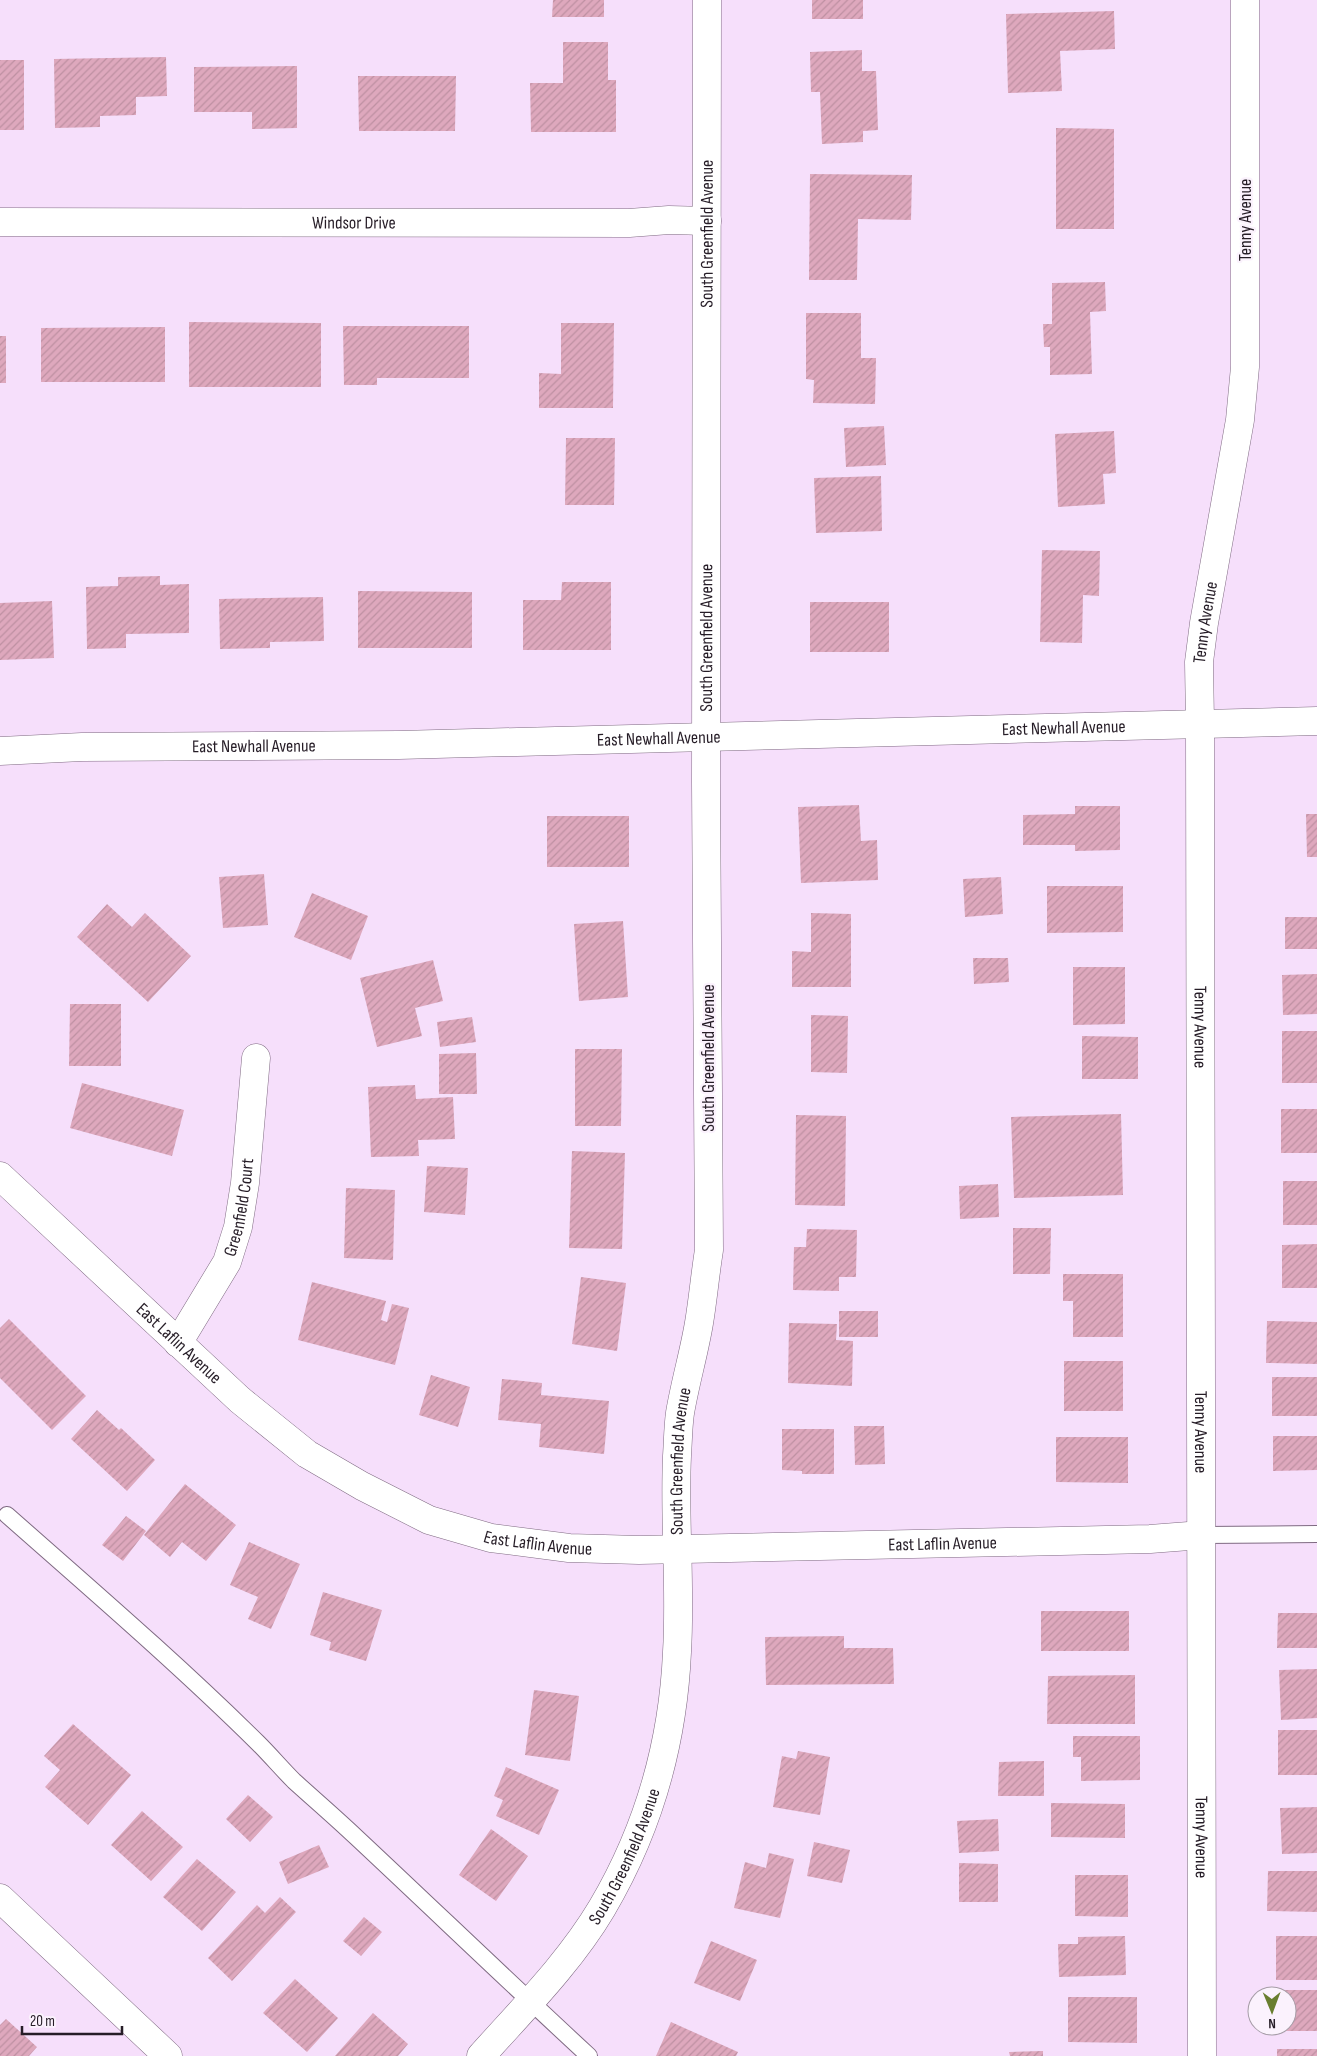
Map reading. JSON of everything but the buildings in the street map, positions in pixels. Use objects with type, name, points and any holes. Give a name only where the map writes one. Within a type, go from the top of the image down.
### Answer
[{"type":"street","name":"South Greenfield Avenue","points":[[481,2056],[530,2002],[577,1944],[601,1909],[625,1866],[643,1824],[663,1756],[672,1707],[677,1652],[677,1459],[680,1414],[699,1324],[708,1250],[706,736],[707,0]]},
{"type":"street","name":"Tenny Avenue","points":[[1202,2056],[1199,662],[1204,623],[1240,420],[1244,367],[1245,0]]},
{"type":"street","name":"Windsor Drive","points":[[0,222],[629,223],[669,220],[707,221]]},
{"type":"street","name":"East Newhall Avenue","points":[[0,750],[82,747],[399,744],[1317,721]]},
{"type":"street","name":"Greenfield Court","points":[[178,1343],[227,1262],[238,1227],[245,1184],[256,1058]]},
{"type":"street","name":"East Laflin Avenue","points":[[0,1176],[240,1400],[307,1454],[362,1486],[429,1520],[491,1538],[569,1548],[639,1550],[1150,1539],[1202,1535]]},
{"type":"street","points":[[0,1898],[168,2056]]},
{"type":"lane","points":[[7,1515],[110,1605],[237,1723],[294,1780],[589,2056]]},
{"type":"lane","points":[[1202,1535],[1317,1534]]}]
